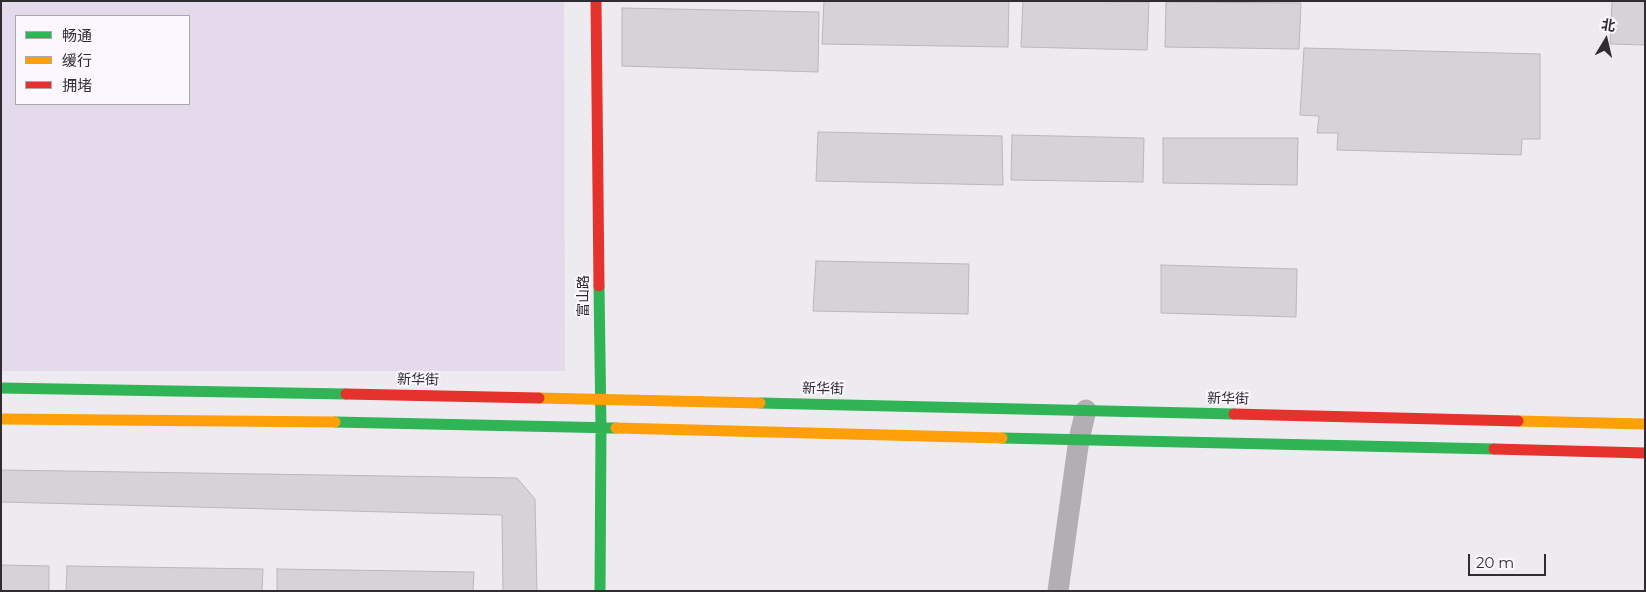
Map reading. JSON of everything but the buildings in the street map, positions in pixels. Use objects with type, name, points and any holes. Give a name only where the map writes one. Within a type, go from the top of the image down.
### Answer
[{"type":"street","name":"富山路","points":[[596,1],[600,591]]},
{"type":"street","name":"新华街","points":[[1,388],[600,399],[1645,424]]},
{"type":"street","points":[[1058,591],[1079,439],[1086,410]]},
{"type":"street","points":[[1,419],[323,421],[1645,453]]},
{"type":"shaded area","points":[[1,1],[564,1],[565,371],[1,371]]},
{"type":"traffic: fast","points":[[599,286],[601,428],[600,591]]},
{"type":"traffic: fast","points":[[1,388],[346,394]]},
{"type":"traffic: fast","points":[[760,403],[1234,414]]},
{"type":"traffic: fast","points":[[335,422],[616,428]]},
{"type":"traffic: fast","points":[[1002,438],[1494,449]]},
{"type":"traffic: slow","points":[[539,398],[760,403]]},
{"type":"traffic: slow","points":[[1,419],[335,422]]},
{"type":"traffic: slow","points":[[1518,421],[1645,424]]},
{"type":"traffic: slow","points":[[616,428],[1002,438]]},
{"type":"traffic: jam","points":[[596,1],[599,286]]},
{"type":"traffic: jam","points":[[346,394],[539,398]]},
{"type":"traffic: jam","points":[[1234,414],[1518,421]]},
{"type":"traffic: jam","points":[[1494,449],[1645,453]]}]
